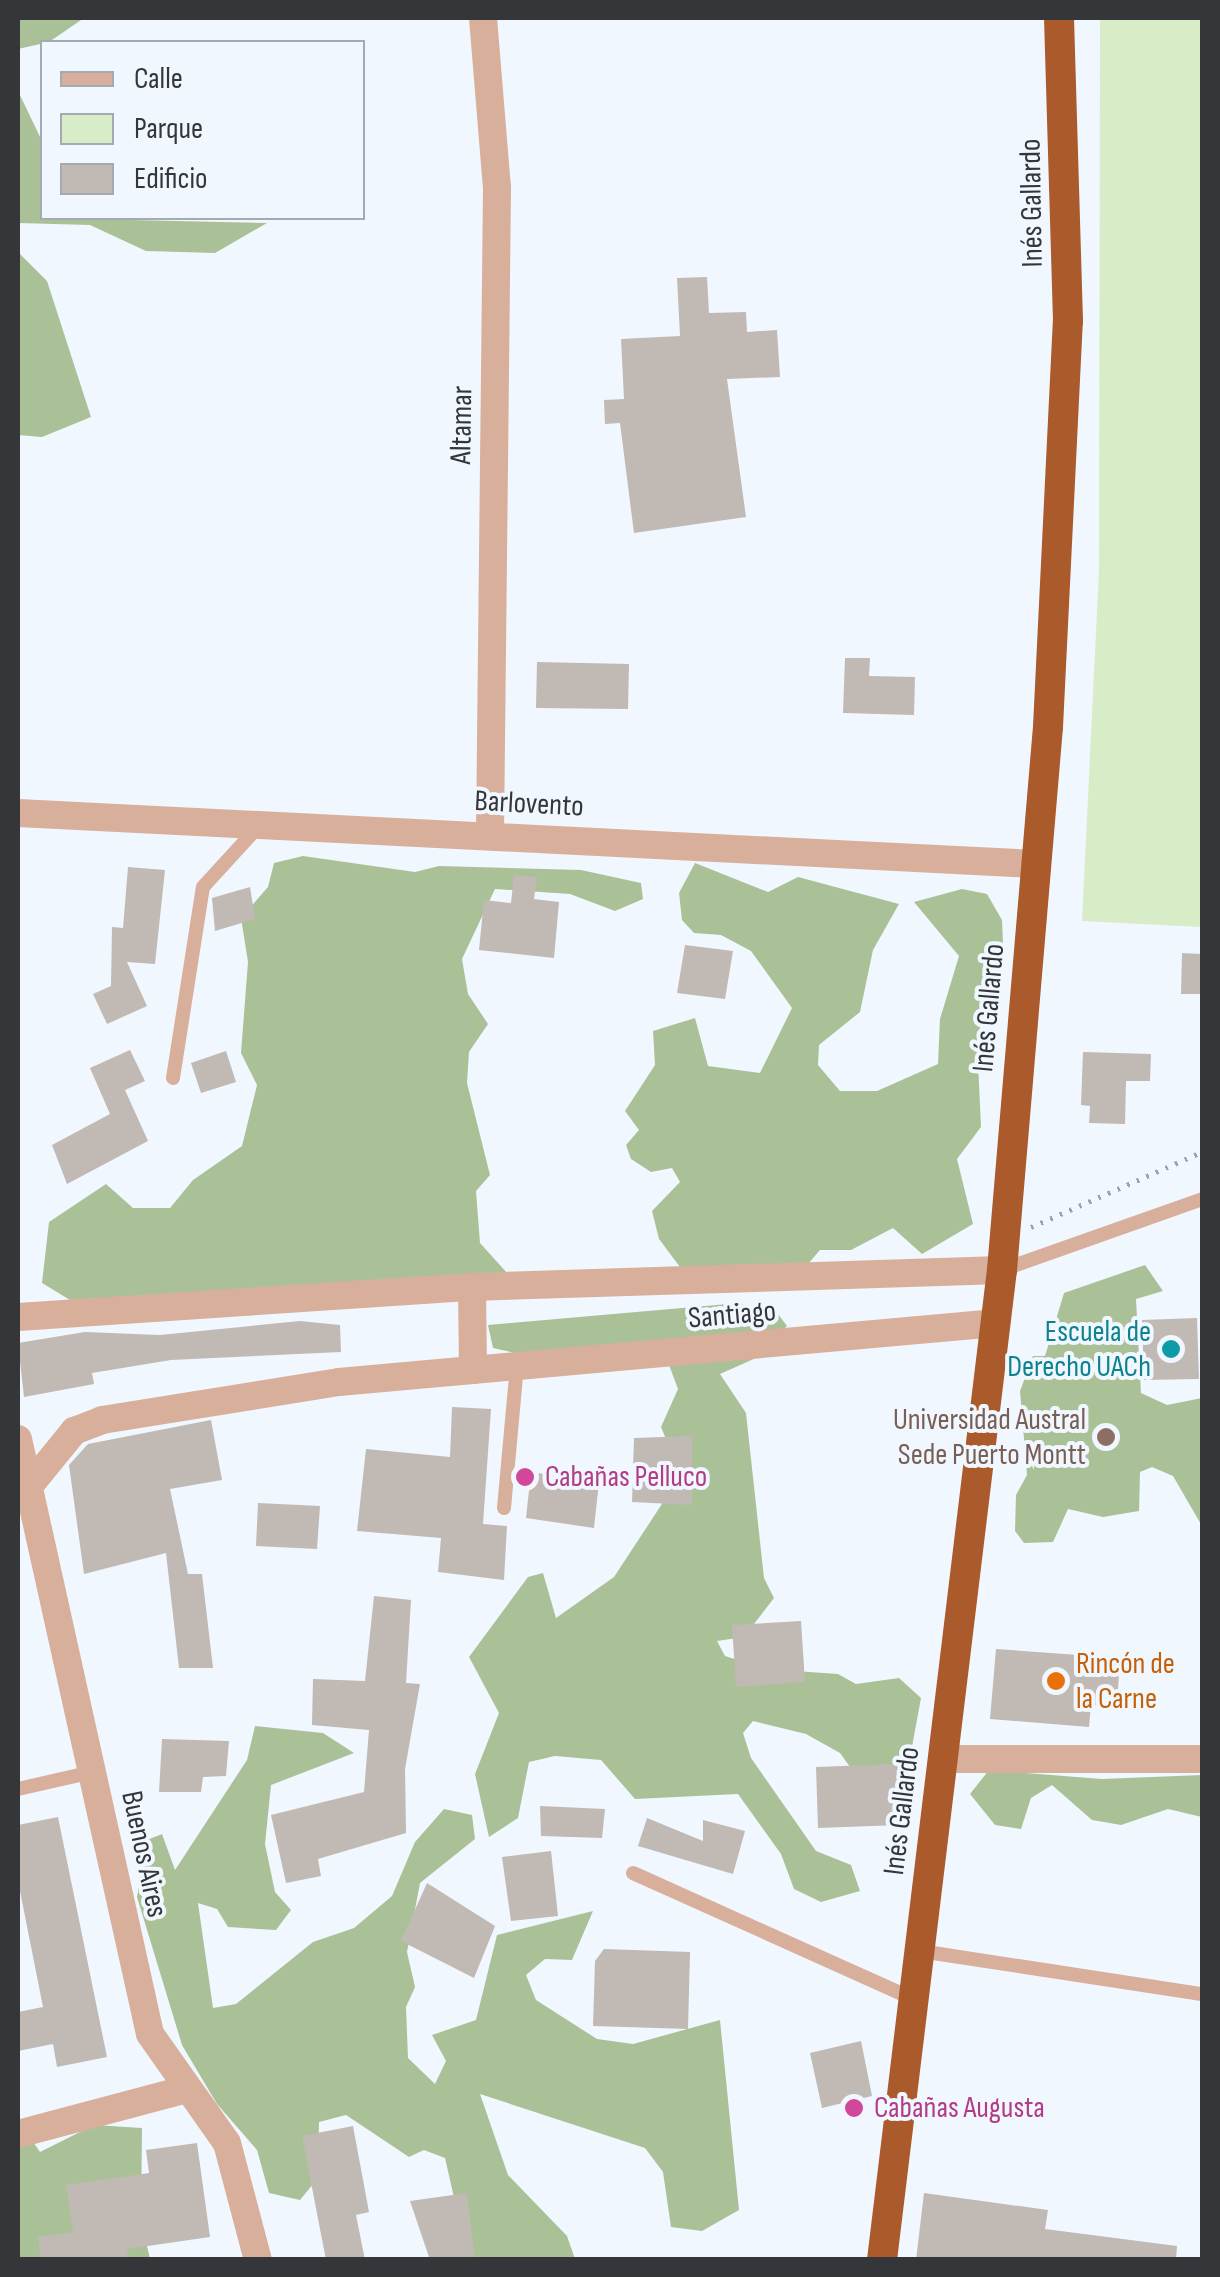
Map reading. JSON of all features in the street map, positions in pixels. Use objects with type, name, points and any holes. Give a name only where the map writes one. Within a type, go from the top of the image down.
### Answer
[{"type":"highway","name":"Inés Gallardo","points":[[882,2260],[1002,1270],[1036,864],[1066,440],[1068,172],[1059,18]]},
{"type":"street","name":"Altamar","points":[[483,18],[497,187],[490,834]]},
{"type":"street","name":"Barlovento","points":[[18,813],[1036,864]]},
{"type":"street","points":[[18,1318],[472,1288],[1002,1270]]},
{"type":"street","points":[[472,1288],[473,1370]]},
{"type":"street","name":"Santiago","points":[[30,1485],[74,1431],[102,1420],[339,1382],[996,1322]]},
{"type":"street","name":"Buenos Aires","points":[[18,1439],[150,2034],[227,2143],[258,2260]]},
{"type":"street","points":[[943,1759],[1202,1759]]},
{"type":"street","points":[[18,2134],[188,2089]]},
{"type":"lane","points":[[173,1078],[203,887],[260,825]]},
{"type":"lane","points":[[1002,1270],[1202,1199]]},
{"type":"lane","points":[[504,1508],[517,1366]]},
{"type":"lane","points":[[18,1789],[93,1772]]},
{"type":"lane","points":[[633,1874],[914,1999]]},
{"type":"lane","points":[[920,1950],[1202,1994]]},
{"type":"path","points":[[1005,1237],[1202,1152]]},
{"type":"green space","points":[[18,18],[84,18],[52,40],[40,40],[40,44],[18,49]]},
{"type":"green space","points":[[1100,18],[1202,18],[1202,927],[1082,921],[1099,570]]},
{"type":"green space","points":[[18,91],[40,137],[40,220],[267,223],[215,253],[146,251],[90,225],[18,223]]},
{"type":"green space","points":[[18,252],[47,281],[91,417],[42,437],[18,435]]},
{"type":"green space","points":[[303,856],[415,872],[439,866],[581,870],[641,883],[643,899],[615,911],[570,894],[495,889],[462,959],[468,994],[488,1024],[469,1052],[467,1083],[490,1175],[476,1191],[480,1243],[508,1274],[70,1300],[42,1283],[49,1222],[106,1184],[133,1208],[170,1208],[193,1180],[242,1146],[257,1085],[241,1053],[248,962],[241,918],[268,887],[274,863]]},
{"type":"green space","points":[[695,863],[768,892],[798,877],[899,904],[873,950],[860,1012],[819,1045],[818,1065],[840,1091],[877,1091],[938,1064],[940,1019],[959,956],[914,902],[962,889],[987,894],[1002,920],[1003,943],[977,1040],[981,1127],[957,1159],[973,1224],[922,1254],[893,1228],[851,1250],[820,1250],[802,1271],[680,1267],[659,1239],[652,1211],[680,1182],[672,1168],[651,1172],[631,1159],[626,1145],[639,1130],[625,1111],[655,1065],[653,1031],[695,1018],[708,1066],[760,1073],[792,1008],[751,951],[721,935],[694,933],[682,920],[679,893]]},
{"type":"green space","points":[[1145,1265],[1163,1291],[1136,1299],[1141,1393],[1167,1405],[1202,1398],[1202,1526],[1173,1476],[1152,1467],[1140,1472],[1139,1511],[1103,1517],[1068,1509],[1053,1542],[1024,1543],[1015,1531],[1016,1495],[1027,1475],[1020,1391],[1033,1356],[1045,1356],[1064,1293]]},
{"type":"green space","points":[[739,1303],[778,1314],[787,1326],[756,1358],[720,1374],[746,1413],[764,1578],[774,1598],[744,1637],[717,1641],[725,1656],[766,1669],[838,1674],[856,1684],[899,1678],[921,1698],[907,1774],[882,1782],[858,1778],[840,1753],[806,1734],[753,1721],[743,1733],[751,1758],[816,1851],[851,1865],[860,1891],[821,1902],[794,1889],[781,1854],[738,1794],[635,1799],[601,1760],[555,1756],[529,1762],[518,1818],[489,1837],[475,1774],[499,1713],[469,1657],[528,1577],[543,1573],[556,1618],[614,1577],[681,1475],[661,1427],[678,1389],[660,1341],[515,1353],[493,1348],[488,1325]]},
{"type":"green space","points":[[255,1726],[323,1733],[354,1753],[271,1785],[265,1844],[275,1892],[291,1910],[276,1930],[228,1927],[217,1909],[198,1903],[213,2008],[236,2004],[313,1942],[354,1928],[392,1896],[415,1842],[444,1809],[472,1815],[475,1839],[420,1883],[407,1952],[415,1987],[406,2007],[408,2058],[435,2084],[446,2061],[432,2035],[476,2020],[497,1935],[593,1911],[572,1960],[545,1959],[526,1975],[536,2000],[597,2039],[633,2044],[720,2020],[739,2210],[702,2231],[671,2227],[663,2172],[645,2148],[480,2094],[508,2175],[567,2236],[575,2259],[468,2259],[445,2158],[424,2150],[409,2157],[346,2115],[319,2122],[318,2178],[300,2200],[269,2193],[257,2150],[217,2104],[182,2045],[137,1897],[147,1840],[162,1834],[175,1870],[247,1760]]},
{"type":"green space","points":[[989,1770],[1102,1779],[1202,1775],[1202,1817],[1168,1809],[1121,1825],[1092,1820],[1052,1785],[1031,1798],[1021,1829],[995,1825],[970,1794]]},
{"type":"green space","points":[[18,2120],[40,2152],[94,2125],[142,2128],[141,2219],[150,2259],[18,2259]]},
{"type":"building","points":[[707,277],[709,313],[746,312],[747,332],[777,330],[780,377],[727,379],[746,517],[634,533],[620,423],[605,424],[604,400],[624,399],[621,339],[680,336],[677,278]]},
{"type":"building","points":[[845,658],[870,658],[869,676],[915,677],[914,715],[843,713]]},
{"type":"building","points":[[537,662],[629,664],[628,709],[536,708]]},
{"type":"building","points":[[128,867],[165,870],[155,964],[127,962],[147,1006],[107,1024],[93,994],[111,986],[112,927],[123,928]]},
{"type":"building","points":[[514,875],[537,877],[534,899],[559,902],[554,958],[479,950],[484,900],[511,903]]},
{"type":"building","points":[[250,887],[255,919],[215,931],[212,898]]},
{"type":"building","points":[[685,945],[733,951],[725,999],[677,993]]},
{"type":"building","points":[[1182,953],[1202,954],[1202,994],[1181,994]]},
{"type":"building","points":[[130,1050],[145,1081],[125,1090],[148,1141],[67,1184],[52,1145],[110,1114],[90,1068]]},
{"type":"building","points":[[226,1051],[236,1082],[201,1093],[191,1063]]},
{"type":"building","points":[[1083,1052],[1151,1054],[1150,1081],[1126,1081],[1125,1124],[1089,1123],[1090,1106],[1081,1105]]},
{"type":"building","name":"Escuela de Derecho UACh","points":[[1197,1318],[1199,1379],[1144,1380],[1142,1320]]},
{"type":"building","points":[[300,1321],[340,1325],[341,1352],[171,1360],[92,1373],[94,1384],[24,1397],[18,1343],[85,1332],[160,1335]]},
{"type":"building","points":[[452,1407],[491,1409],[483,1524],[507,1526],[504,1580],[438,1572],[441,1538],[357,1531],[366,1449],[450,1457]]},
{"type":"building","points":[[211,1420],[222,1480],[170,1489],[188,1574],[202,1574],[213,1668],[179,1668],[166,1553],[84,1574],[69,1465],[88,1444]]},
{"type":"building","points":[[692,1436],[692,1505],[632,1502],[634,1438]]},
{"type":"building","points":[[531,1472],[599,1482],[594,1528],[526,1518]]},
{"type":"building","points":[[258,1503],[320,1506],[317,1549],[256,1546]]},
{"type":"building","points":[[374,1596],[411,1600],[406,1683],[420,1684],[405,1769],[406,1833],[318,1859],[321,1876],[286,1883],[271,1815],[364,1792],[369,1730],[312,1725],[313,1679],[365,1681]]},
{"type":"building","points":[[801,1621],[805,1682],[736,1687],[732,1625]]},
{"type":"building","name":"Rincón de la Carne","points":[[996,1649],[1120,1658],[1117,1706],[1091,1705],[1089,1727],[990,1719]]},
{"type":"building","points":[[162,1739],[229,1741],[226,1776],[203,1777],[201,1792],[159,1792]]},
{"type":"building","points":[[897,1764],[899,1825],[818,1828],[816,1767]]},
{"type":"building","points":[[540,1806],[605,1809],[602,1838],[541,1836]]},
{"type":"building","points":[[58,1817],[107,2057],[57,2067],[53,2044],[18,2051],[18,2012],[43,2007],[18,1881],[18,1825]]},
{"type":"building","points":[[647,1818],[703,1841],[703,1820],[745,1831],[733,1874],[638,1846]]},
{"type":"building","points":[[551,1851],[558,1916],[511,1921],[502,1857]]},
{"type":"building","points":[[427,1883],[495,1926],[474,1978],[401,1941]]},
{"type":"building","points":[[604,1949],[690,1952],[688,2029],[593,2026],[595,1961]]},
{"type":"building","points":[[861,2041],[872,2096],[822,2108],[810,2053]]},
{"type":"building","points":[[353,2126],[369,2212],[356,2215],[365,2260],[326,2260],[302,2136]]},
{"type":"building","points":[[197,2143],[210,2237],[127,2249],[128,2260],[41,2260],[38,2237],[73,2232],[66,2185],[149,2173],[146,2150]]},
{"type":"building","points":[[467,2193],[475,2260],[430,2260],[410,2201]]},
{"type":"building","points":[[924,2193],[1048,2210],[1045,2229],[1177,2246],[1176,2260],[916,2260]]},
{"type":"place","name":"Escuela de Derecho UACh","points":[[1171,1349]]},
{"type":"place","name":"Universidad Austral Sede Puerto Montt","points":[[1106,1437]]},
{"type":"place","name":"Cabañas Pelluco","points":[[525,1477]]},
{"type":"place","name":"Rincón de la Carne","points":[[1056,1681]]},
{"type":"place","name":"Cabañas Augusta","points":[[854,2108]]}]
